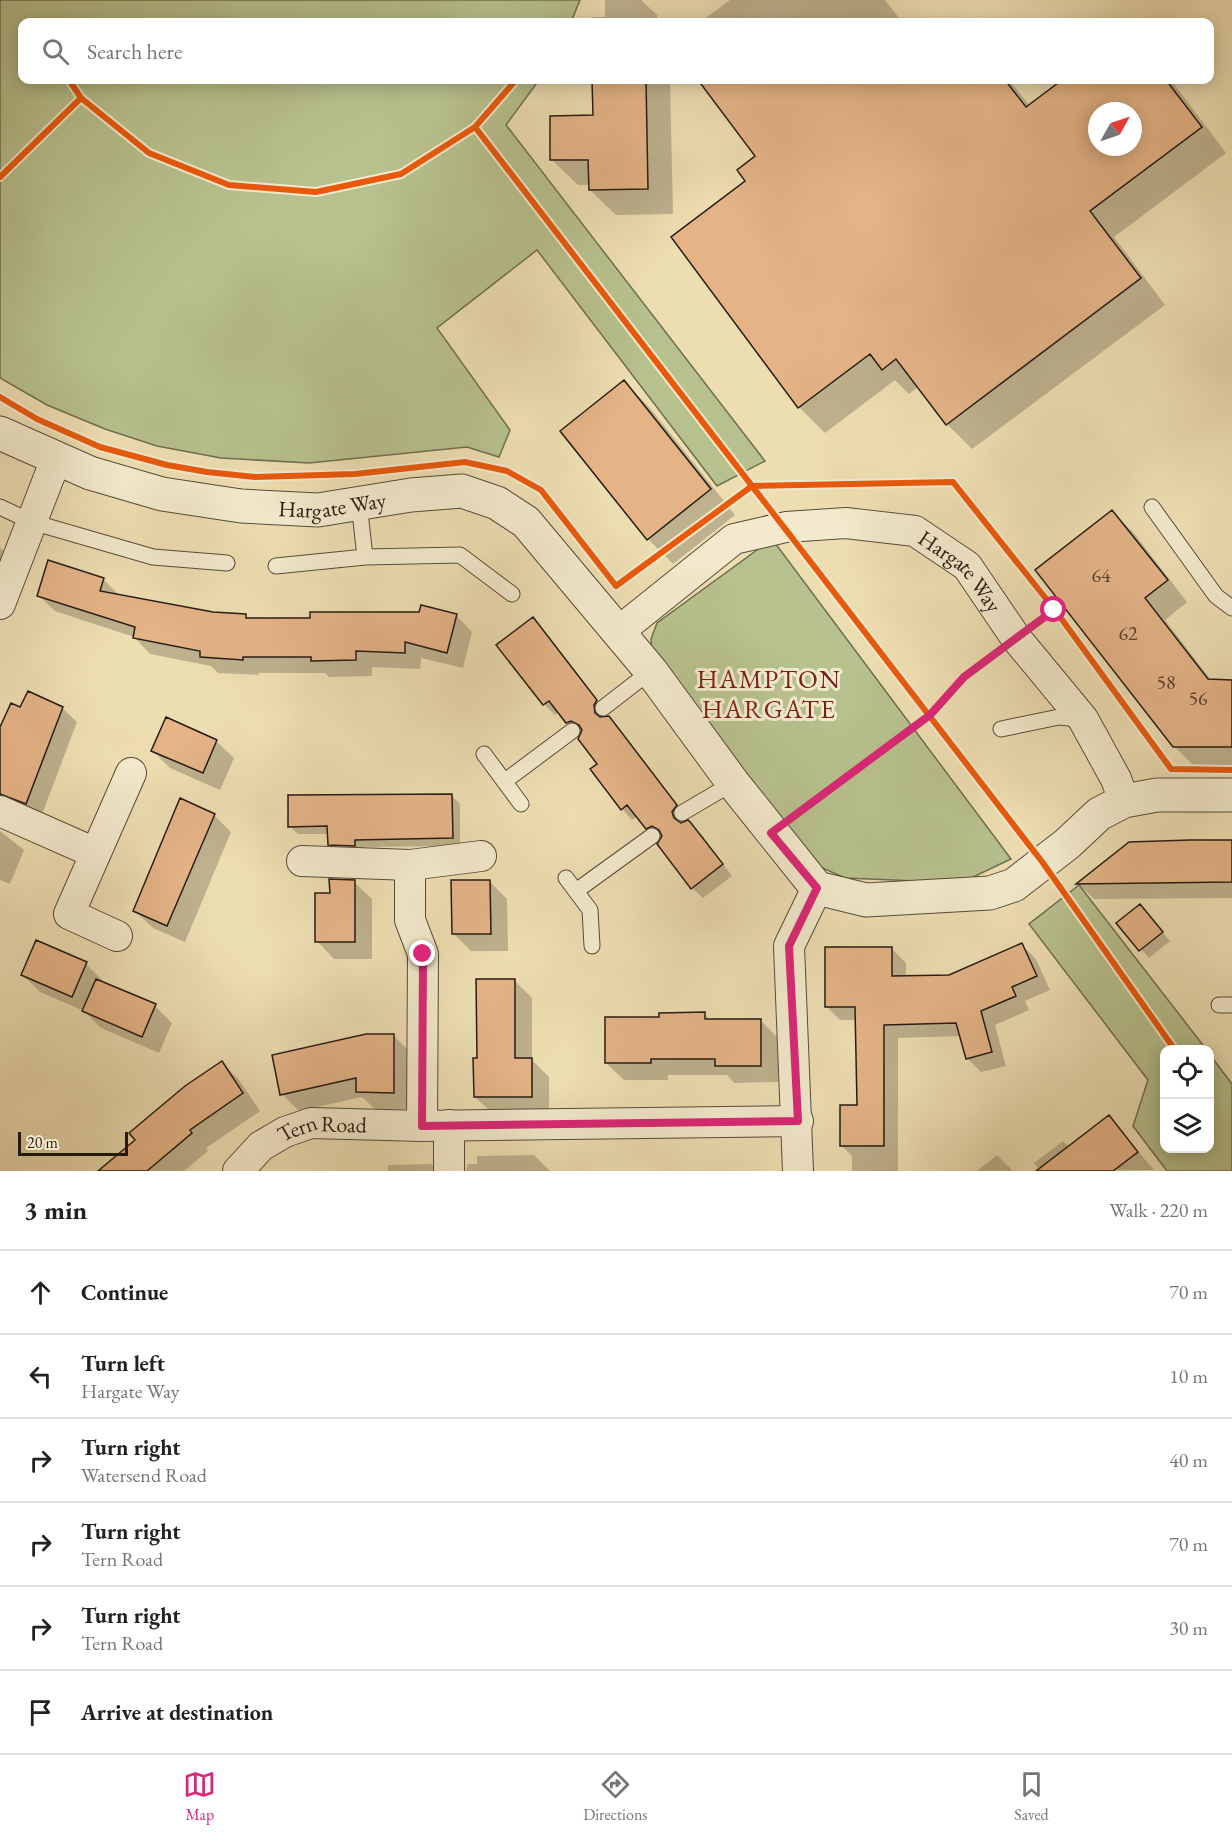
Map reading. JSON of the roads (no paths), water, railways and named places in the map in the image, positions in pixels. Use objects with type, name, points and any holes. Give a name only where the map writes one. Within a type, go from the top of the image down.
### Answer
[{"type":"street","name":"Hargate Way","points":[[0,433],[90,473],[162,494],[241,506],[318,510],[462,491],[497,503],[526,522],[651,671],[771,833],[817,888]]},
{"type":"street","points":[[0,604],[56,459]]},
{"type":"street","name":"Hargate Way","points":[[618,632],[735,539],[786,527],[846,524],[915,531],[967,566],[1016,638],[1083,719],[1116,779],[1124,801]]},
{"type":"street","points":[[117,936],[69,914],[131,773]]},
{"type":"street","points":[[798,1171],[798,1121],[789,946],[817,888],[866,900],[990,893],[1014,885],[1067,844],[1099,814],[1124,801],[1157,795],[1232,795]]},
{"type":"street","points":[[0,812],[95,853]]},
{"type":"street","points":[[302,861],[410,865],[481,856]]},
{"type":"street","points":[[410,865],[410,920],[423,954],[435,1126],[449,1171]]},
{"type":"street","name":"Tern Road","points":[[238,1171],[261,1146],[285,1132],[311,1123],[435,1126],[798,1121]]},
{"type":"lane","points":[[358,503],[365,557]]},
{"type":"lane","points":[[0,507],[33,522],[153,557],[227,563]]},
{"type":"lane","points":[[1152,507],[1216,596],[1232,609]]},
{"type":"lane","points":[[276,566],[365,557],[460,555],[512,594]]},
{"type":"lane","points":[[603,708],[651,671]]},
{"type":"lane","points":[[1000,729],[1051,718],[1083,719]]},
{"type":"lane","points":[[505,781],[572,731]]},
{"type":"lane","points":[[484,754],[521,804]]},
{"type":"lane","points":[[682,813],[733,783]]},
{"type":"lane","points":[[576,891],[652,837]]},
{"type":"lane","points":[[566,878],[590,910],[592,946]]},
{"type":"district","name":"HAMPTON HARGATE","points":[[769,694]]}]
